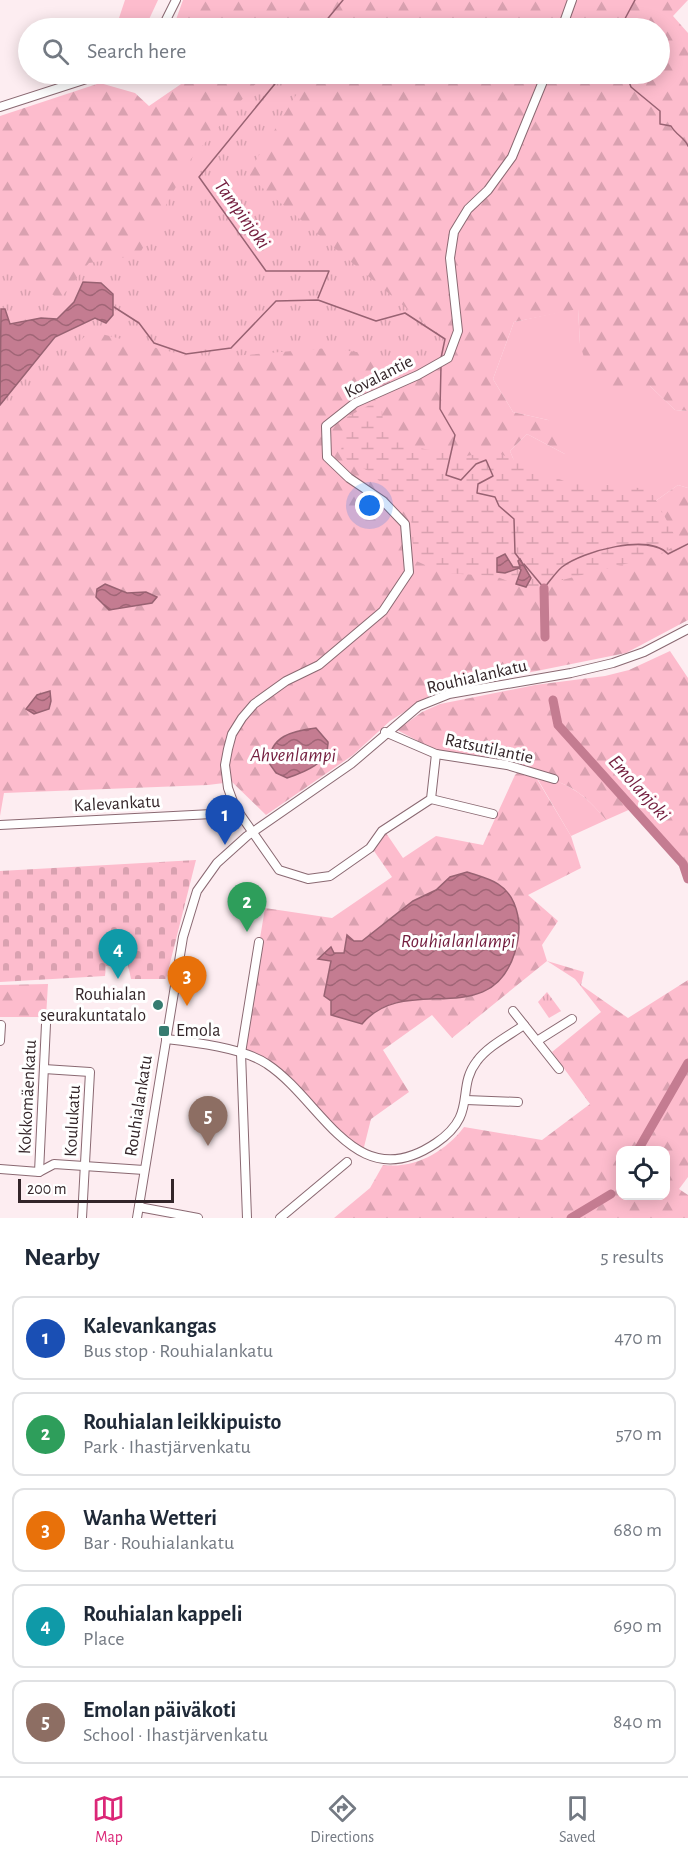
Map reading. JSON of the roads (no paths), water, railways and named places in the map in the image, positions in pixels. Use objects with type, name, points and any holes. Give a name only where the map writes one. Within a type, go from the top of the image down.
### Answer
[{"type":"street","points":[[167,18],[176,0]]},
{"type":"street","points":[[566,18],[572,0]]},
{"type":"street","points":[[0,107],[71,84]]},
{"type":"street","name":"Kovalantie","points":[[431,799],[382,831],[370,848],[330,876],[319,879],[288,875],[279,870],[235,807],[228,788],[225,765],[232,734],[254,704],[286,681],[319,665],[383,611],[409,572],[405,524],[383,501],[349,478],[327,457],[326,426],[355,403],[448,358],[458,331],[450,258],[454,232],[468,209],[488,190],[512,157],[542,84]]},
{"type":"street","name":"Rouhialankatu","points":[[137,1218],[174,978],[193,900],[208,873],[252,832],[351,764],[385,732],[418,706],[439,697],[604,666],[644,652],[688,629]]},
{"type":"street","name":"Ratsutilantie","points":[[385,732],[436,754],[507,765],[554,779]]},
{"type":"street","points":[[436,754],[431,799],[493,814]]},
{"type":"street","name":"Kalevankatu","points":[[0,825],[212,814],[235,807]]},
{"type":"street","points":[[247,1218],[241,1053],[259,942]]},
{"type":"street","points":[[513,1011],[559,1069]]},
{"type":"street","points":[[537,1041],[572,1019]]},
{"type":"street","name":"Kokkomäenkatu","points":[[39,1172],[46,1024]]},
{"type":"street","points":[[0,1041],[1,1025]]},
{"type":"street","points":[[166,1039],[241,1053],[265,1062],[291,1082],[339,1136],[359,1152],[370,1157],[398,1160],[435,1144],[450,1132],[463,1114],[470,1074],[478,1059],[524,1025]]},
{"type":"street","name":"Koulukatu","points":[[44,1069],[90,1072],[82,1218]]},
{"type":"street","points":[[466,1100],[518,1102]]},
{"type":"street","points":[[280,1218],[347,1162]]},
{"type":"street","points":[[0,1169],[39,1172],[54,1164],[144,1170]]},
{"type":"street","points":[[139,1207],[198,1218]]},
{"type":"water","points":[[83,282],[101,283],[113,294],[113,315],[106,323],[95,318],[55,337],[0,405],[1,309],[5,309],[10,324],[41,318],[57,319],[74,302]]},
{"type":"water","points":[[505,554],[513,567],[520,567],[518,561],[520,559],[531,578],[526,587],[516,584],[521,570],[519,568],[505,573],[497,572],[497,558]]},
{"type":"water","points":[[105,584],[127,593],[146,592],[157,597],[152,603],[109,610],[96,597],[97,589]]},
{"type":"water","points":[[50,691],[49,709],[34,714],[26,709],[37,695]]},
{"type":"water","name":"Ahvenlampi","points":[[316,728],[328,742],[325,756],[315,766],[287,778],[276,773],[269,763],[270,754],[278,741],[291,733]]},
{"type":"water","name":"Rouhialanlampi","points":[[467,872],[489,879],[501,886],[514,903],[519,921],[518,940],[515,952],[503,976],[487,990],[467,996],[401,1002],[380,1009],[362,1024],[331,1015],[331,1001],[324,996],[331,961],[318,959],[331,947],[334,953],[344,953],[347,935],[354,941],[362,941],[413,901],[436,890],[450,877]]},
{"type":"waterway","name":"Tampinjoki","points":[[328,18],[343,0]]},
{"type":"waterway","points":[[625,18],[635,0]]},
{"type":"waterway","name":"Tampinjoki","points":[[275,84],[199,177],[266,271],[329,271],[318,298]]},
{"type":"waterway","points":[[630,84],[660,111],[660,124],[671,126],[688,146]]},
{"type":"waterway","points":[[114,307],[139,323],[154,343],[186,354],[231,348],[276,301],[318,300],[376,321],[405,313],[445,339],[441,358]]},
{"type":"waterway","points":[[441,366],[440,409],[455,435],[446,475],[461,480],[476,464],[486,460],[493,476],[478,484],[477,493],[495,497],[499,506],[514,519],[515,553],[521,561]]},
{"type":"waterway","points":[[524,564],[544,588],[562,567],[600,550],[646,545],[659,548],[668,554],[688,544]]},
{"type":"waterway","points":[[544,588],[545,637]]},
{"type":"waterway","name":"Emolanjoki","points":[[553,700],[558,725],[683,864],[688,879]]},
{"type":"waterway","name":"Emolanjoki","points":[[640,1146],[688,1063]]},
{"type":"waterway","name":"Emolanjoki","points":[[571,1218],[611,1194]]},
{"type":"place","name":"Kalevankangas","points":[[225,845]]},
{"type":"place","name":"Rouhialan leikkipuisto","points":[[247,932]]},
{"type":"place","name":"Rouhialan kappeli","points":[[118,979]]},
{"type":"place","name":"Rouhialan seurakuntatalo","points":[[158,1005]]},
{"type":"place","name":"Wanha Wetteri","points":[[187,1006]]},
{"type":"place","name":"Emola","points":[[164,1031]]},
{"type":"place","name":"Emolan päiväkoti","points":[[208,1146]]}]
